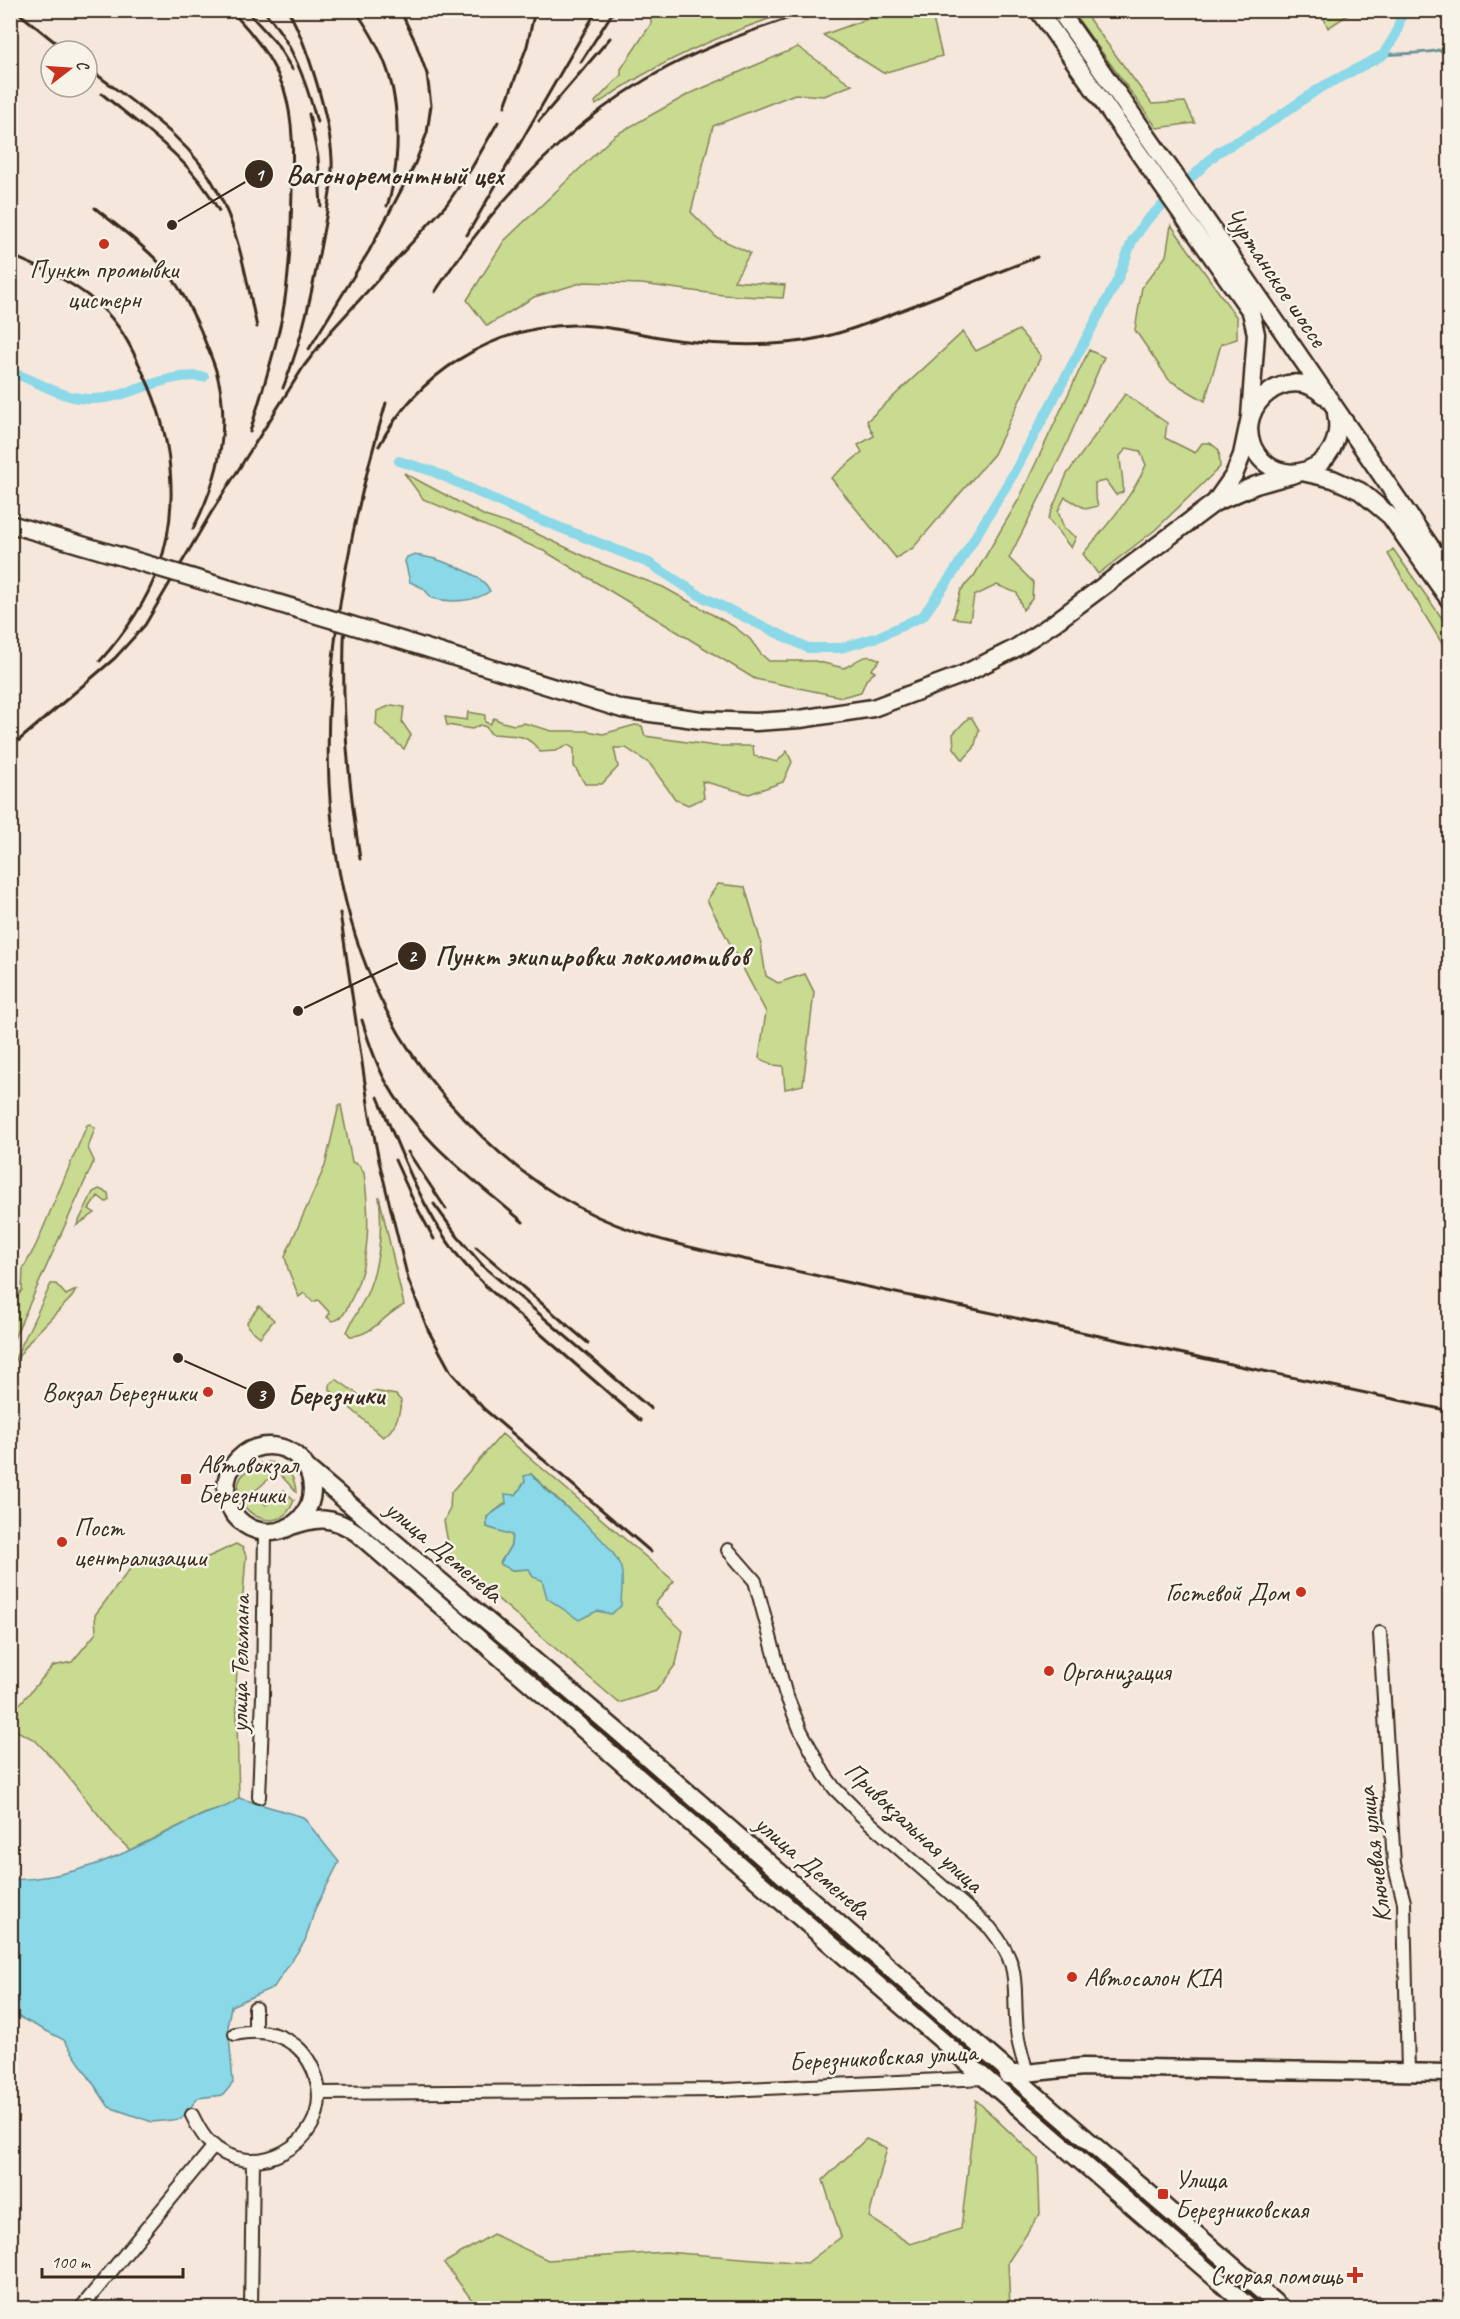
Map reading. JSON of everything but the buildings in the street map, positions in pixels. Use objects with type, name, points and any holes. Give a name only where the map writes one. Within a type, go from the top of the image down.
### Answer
[{"type":"main road","name":"Чуртанское шоссе","points":[[1038,10],[1162,169]]},
{"type":"main road","name":"Чуртанское шоссе","points":[[1059,10],[1162,169],[1331,404],[1449,575]]},
{"type":"main road","name":"Чуртанское шоссе","points":[[1189,208],[1251,312],[1256,334],[1250,417],[1242,454],[1234,475],[1214,503]]},
{"type":"main road","points":[[10,524],[381,634],[622,709],[701,720],[756,722],[821,717],[873,708],[964,674],[1014,649],[1054,623],[1214,503],[1256,485],[1302,472],[1316,466],[1328,457],[1335,444],[1338,430],[1331,404],[1319,392],[1306,385],[1285,384],[1266,393],[1256,404],[1250,417],[1249,432],[1253,446],[1261,459],[1273,468],[1287,472],[1302,472],[1334,479],[1360,491],[1390,516],[1449,601]]},
{"type":"main road","points":[[273,1446],[293,1453],[307,1468],[312,1487],[308,1506],[288,1527],[265,1531],[244,1524],[230,1505],[226,1486],[229,1474],[237,1461],[256,1448],[273,1446]]},
{"type":"main road","name":"улица Деменева","points":[[307,1468],[1019,2073],[1281,2308]]},
{"type":"main road","name":"улица Деменева","points":[[288,1527],[315,1519],[337,1520],[357,1533],[1250,2308]]},
{"type":"main road","name":"Березниковская улица","points":[[985,2078],[1083,2067],[1449,2073]]},
{"type":"street","name":"улица Тельмана","points":[[259,1797],[265,1531]]},
{"type":"street","name":"Привокзальная улица","points":[[728,1550],[751,1574],[759,1589],[785,1692],[800,1729],[824,1774],[835,1789],[862,1816],[990,1928],[1003,1944],[1010,1957],[1014,1973],[1019,2073]]},
{"type":"street","name":"Ключевая улица","points":[[1380,1633],[1394,1864],[1404,1902],[1408,2072]]},
{"type":"street","points":[[255,2008],[255,2031]]},
{"type":"street","points":[[192,2115],[199,2130],[214,2146],[240,2159],[271,2158],[289,2151],[302,2140],[312,2126],[318,2110],[319,2094],[316,2077],[309,2061],[285,2038],[269,2032],[255,2031],[235,2034]]},
{"type":"street","name":"Березниковская улица","points":[[319,2094],[726,2090],[985,2078]]},
{"type":"street","points":[[81,2308],[214,2146]]},
{"type":"street","points":[[251,2308],[253,2160]]},
{"type":"green space","points":[[651,10],[792,11],[690,50],[642,75],[596,105],[595,102],[621,75],[621,69],[651,24]]},
{"type":"green space","points":[[931,11],[942,56],[883,73],[823,35],[867,19]]},
{"type":"green space","points":[[1072,11],[1083,11],[1152,104],[1185,102],[1195,123],[1157,128]]},
{"type":"green space","points":[[1321,11],[1354,11],[1328,28]]},
{"type":"green space","points":[[798,47],[852,85],[824,96],[795,94],[713,126],[691,212],[716,237],[750,253],[734,281],[785,285],[783,298],[723,295],[642,284],[584,282],[534,297],[487,326],[467,300],[504,241],[615,135],[689,94]]},
{"type":"green space","points":[[1171,225],[1237,318],[1237,339],[1221,344],[1205,401],[1169,380],[1135,330],[1142,287],[1166,256]]},
{"type":"green space","points":[[1019,330],[1041,356],[994,454],[913,548],[896,558],[831,478],[862,452],[858,445],[874,436],[867,421],[963,332],[976,351]]},
{"type":"green space","points":[[1089,350],[1104,357],[1063,452],[1009,558],[1033,582],[1032,599],[1023,610],[1017,593],[997,585],[974,596],[970,620],[953,618],[961,590],[974,576],[1019,499]]},
{"type":"green space","points":[[1125,394],[1167,423],[1165,438],[1195,453],[1202,443],[1210,443],[1219,450],[1220,467],[1155,530],[1098,574],[1083,554],[1118,512],[1140,477],[1146,465],[1140,451],[1127,448],[1120,456],[1123,492],[1116,495],[1106,481],[1095,483],[1098,506],[1086,509],[1065,497],[1058,511],[1064,529],[1076,537],[1071,548],[1048,519],[1067,474]]},
{"type":"green space","points":[[404,473],[485,516],[531,531],[597,562],[663,587],[733,626],[750,639],[769,661],[815,661],[844,668],[865,657],[880,660],[871,670],[875,672],[866,680],[861,692],[842,697],[755,679],[546,552],[423,499]]},
{"type":"green space","points":[[1393,549],[1449,628],[1449,655],[1388,554]]},
{"type":"green space","points":[[392,705],[404,707],[402,722],[411,735],[404,749],[376,725],[377,711]]},
{"type":"green space","points":[[468,712],[485,715],[485,722],[490,724],[494,718],[514,725],[524,723],[552,731],[588,731],[603,734],[635,725],[642,726],[645,736],[715,746],[753,746],[754,756],[777,762],[787,751],[792,762],[783,782],[749,794],[702,781],[704,798],[688,805],[675,799],[650,764],[626,748],[614,748],[618,767],[602,784],[585,784],[574,766],[574,749],[568,745],[556,751],[540,752],[530,741],[519,736],[491,734],[486,727],[480,725],[472,729],[447,725],[445,717],[467,720]]},
{"type":"green space","points":[[968,718],[972,718],[979,730],[974,748],[963,760],[954,748],[953,734]]},
{"type":"green space","points":[[718,884],[745,887],[760,939],[766,976],[778,983],[805,974],[814,992],[803,1085],[785,1089],[783,1066],[773,1065],[759,1058],[766,1012],[707,900]]},
{"type":"green space","points":[[339,1105],[341,1105],[352,1162],[359,1165],[364,1173],[368,1222],[365,1255],[357,1286],[344,1314],[332,1321],[327,1317],[330,1313],[318,1300],[313,1302],[304,1293],[299,1297],[285,1256],[325,1166]]},
{"type":"green space","points":[[90,1124],[95,1128],[88,1148],[94,1161],[11,1345],[11,1305],[22,1290],[23,1269],[36,1245],[87,1125]]},
{"type":"green space","points":[[99,1189],[108,1193],[109,1200],[106,1202],[98,1196],[89,1209],[95,1213],[77,1225],[93,1192]]},
{"type":"green space","points":[[379,1196],[404,1305],[372,1329],[350,1336],[347,1332],[370,1286],[377,1260],[381,1222]]},
{"type":"green space","points":[[51,1284],[56,1284],[66,1295],[76,1290],[31,1339],[11,1367]]},
{"type":"green space","points":[[259,1306],[274,1320],[260,1337],[248,1327],[247,1322]]},
{"type":"green space","points":[[336,1379],[363,1398],[374,1391],[396,1395],[401,1401],[399,1411],[394,1426],[387,1434],[383,1437],[330,1390],[330,1384]]},
{"type":"green space","points":[[502,1434],[674,1581],[655,1604],[683,1631],[676,1664],[656,1691],[619,1703],[451,1559],[444,1521],[450,1508],[451,1492]],"holes":[[[531,1474],[590,1529],[529,1569],[512,1570],[500,1563],[511,1545],[512,1535],[487,1527],[487,1517],[516,1495]]]},
{"type":"green space","points":[[269,1462],[285,1468],[292,1476],[296,1492]]},
{"type":"green space","points":[[260,1463],[272,1476],[254,1492],[266,1505],[284,1490],[294,1500],[285,1514],[273,1520],[260,1518],[248,1510],[240,1499],[238,1487],[244,1474]]},
{"type":"green space","points":[[236,1544],[243,1548],[246,1556],[236,1684],[239,1798],[230,1806],[204,1814],[130,1850],[35,1740],[11,1728],[11,1714],[53,1666],[72,1662],[96,1633],[95,1615],[136,1561],[152,1558],[191,1562]]},
{"type":"green space","points":[[976,2100],[1038,2159],[1040,2214],[1008,2262],[1010,2308],[478,2308],[444,2263],[493,2234],[548,2260],[665,2252],[807,2263],[841,2237],[823,2180],[866,2139],[887,2148],[869,2217],[910,2244],[961,2229]]},
{"type":"water","points":[[412,555],[432,558],[456,566],[477,578],[490,591],[484,595],[462,600],[446,601],[432,598],[423,588],[410,582],[405,561]]},
{"type":"water","points":[[531,1474],[594,1532],[615,1556],[622,1572],[621,1606],[611,1614],[597,1611],[579,1620],[547,1598],[542,1580],[533,1577],[529,1569],[512,1570],[500,1564],[511,1545],[512,1535],[487,1527],[487,1517],[506,1504],[505,1494],[516,1495],[525,1481],[524,1476]]},
{"type":"water","points":[[239,1798],[303,1817],[339,1862],[315,1909],[305,1941],[274,1987],[231,2006],[228,2023],[233,2083],[223,2095],[198,2098],[181,2119],[152,2122],[109,2107],[64,2040],[11,2013],[10,1880],[62,1874],[108,1860],[198,1817],[230,1805]]},
{"type":"waterway","points":[[399,461],[432,471],[526,514],[649,563],[699,595],[808,648],[841,648],[878,637],[923,616],[954,572],[1014,473],[1118,279],[1132,241],[1147,220],[1218,152],[1262,128],[1320,88],[1383,55],[1396,34],[1403,10]]},
{"type":"waterway","points":[[1383,55],[1438,50],[1450,55]]},
{"type":"waterway","points":[[10,372],[59,393],[90,399],[119,395],[175,378],[204,377]]},
{"type":"railway","points":[[15,10],[51,39]]},
{"type":"railway","points":[[230,10],[262,47],[274,67],[284,89],[290,114],[292,139],[291,237],[285,301],[275,346],[250,432]]},
{"type":"railway","points":[[246,10],[276,43],[292,69]]},
{"type":"railway","points":[[263,10],[283,35],[297,63],[317,122]]},
{"type":"railway","points":[[283,388],[303,329],[312,289],[329,202],[332,168],[327,124],[317,83],[296,25],[288,10]]},
{"type":"railway","points":[[355,10],[376,43],[383,59],[396,109],[397,148],[394,177],[387,206]]},
{"type":"railway","points":[[309,349],[369,251],[414,166],[427,133],[431,105],[427,74],[400,10]]},
{"type":"railway","points":[[505,106],[527,46],[535,10]]},
{"type":"railway","points":[[467,235],[597,10]]},
{"type":"railway","points":[[435,292],[458,258],[509,195],[537,165],[599,111],[632,88],[685,58],[812,10]]},
{"type":"railway","points":[[581,62],[613,12]]},
{"type":"railway","points":[[539,121],[610,38]]},
{"type":"railway","points":[[99,76],[176,137],[206,171],[231,222],[257,327]]},
{"type":"railway","points":[[102,94],[182,161],[208,193],[219,211]]},
{"type":"railway","points":[[309,114],[318,157],[321,206]]},
{"type":"railway","points":[[10,748],[115,658],[145,625],[211,513],[304,366],[331,331],[447,204],[471,169],[498,122]]},
{"type":"railway","points":[[95,208],[131,236],[170,275],[193,314],[215,368],[223,414],[220,453],[209,492],[193,529]]},
{"type":"railway","points":[[10,255],[74,286],[97,303],[119,327],[154,397],[167,446],[171,496],[165,545],[158,569],[133,618],[100,661]]},
{"type":"railway","points":[[379,446],[395,420],[436,376],[460,359],[514,334],[574,325],[708,343],[755,345],[803,341],[860,326],[1037,257]]},
{"type":"railway","points":[[386,403],[362,490],[344,581],[332,673],[328,764],[336,854],[357,941],[393,1024],[447,1100],[492,1146],[526,1174],[561,1198],[621,1227],[664,1241],[884,1291],[1450,1411]]},
{"type":"railway","points":[[345,620],[344,710],[360,859]]},
{"type":"railway","points":[[340,913],[369,1110],[379,1161],[408,1279],[428,1330],[451,1372],[484,1409],[651,1552]]},
{"type":"railway","points":[[362,1020],[385,1080],[413,1121],[447,1157],[523,1222]]},
{"type":"railway","points":[[378,1097],[421,1196],[455,1252],[502,1301],[641,1421]]},
{"type":"railway","points":[[408,1152],[446,1209]]},
{"type":"railway","points":[[395,1160],[434,1239]]},
{"type":"railway","points":[[434,1204],[483,1266],[651,1409]]},
{"type":"railway","points":[[476,1247],[588,1343]]},
{"type":"place","name":"Вагоноремонтный цех","points":[[172,225]]},
{"type":"place","name":"Пункт промывки цистерн","points":[[104,244]]},
{"type":"place","name":"Пункт экипировки локомотивов","points":[[298,1011]]},
{"type":"place","name":"Березники","points":[[178,1358]]},
{"type":"place","name":"Вокзал Березники","points":[[208,1392]]},
{"type":"place","name":"Автовокзал Березники","points":[[186,1479]]},
{"type":"place","name":"Пост централизации","points":[[62,1542]]},
{"type":"place","name":"Гостевой Дом","points":[[1301,1592]]},
{"type":"place","name":"Организация","points":[[1049,1671]]},
{"type":"place","name":"Автосалон KIA","points":[[1072,1977]]},
{"type":"place","name":"Улица Березниковская","points":[[1163,2194]]},
{"type":"place","name":"Скорая помощь","points":[[1355,2275]]}]
